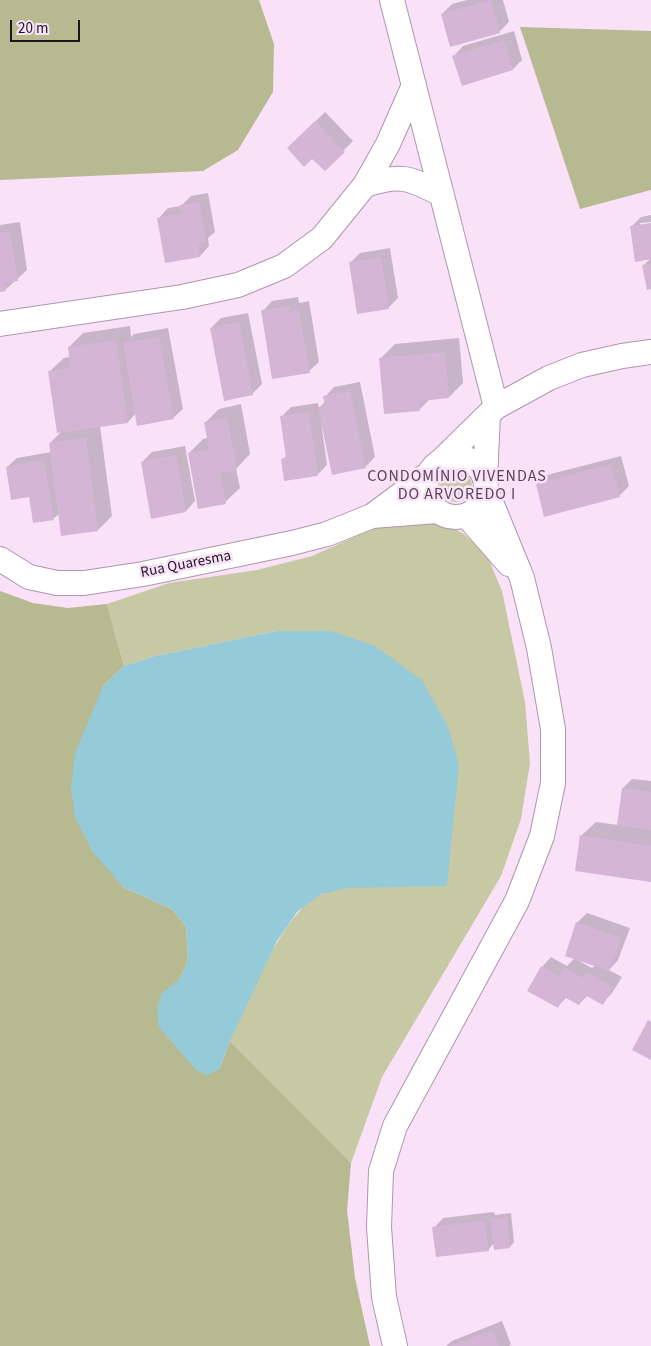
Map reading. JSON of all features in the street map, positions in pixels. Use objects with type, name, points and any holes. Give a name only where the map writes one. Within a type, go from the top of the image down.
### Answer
[{"type":"street","points":[[392,0],[441,194],[492,411],[486,484],[483,500],[477,510],[467,516],[447,517],[428,502],[425,489],[435,467],[455,456],[468,459],[479,467],[486,484],[522,578],[539,648],[553,730],[553,784],[542,836],[517,901],[395,1126],[381,1172],[379,1227],[383,1289],[395,1346]]},
{"type":"street","points":[[0,324],[182,297],[238,285],[284,266],[322,238],[365,185],[388,144],[414,85]]},
{"type":"street","points":[[365,185],[387,178],[403,178],[418,182],[441,194]]},
{"type":"street","name":"Rua Quaresma","points":[[0,559],[29,577],[57,583],[93,582],[144,574],[292,544],[327,534],[372,516],[435,467],[492,411],[550,378],[582,365],[651,352]]},
{"type":"street","name":"Rua Quaresma","points":[[372,516],[437,511]]},
{"type":"street","points":[[467,516],[522,578]]},
{"type":"green space","points":[[0,0],[259,0],[274,44],[273,92],[238,150],[203,171],[0,180]]},
{"type":"green space","points":[[520,27],[651,31],[651,190],[580,209]]},
{"type":"green space","points":[[456,470],[468,474],[472,486],[468,498],[456,502],[444,498],[440,486],[444,474]]},
{"type":"green space","points":[[413,522],[442,522],[464,534],[487,555],[502,591],[525,702],[530,763],[521,819],[501,876],[382,1077],[351,1163],[230,1041],[268,959],[280,937],[294,918],[308,903],[322,894],[348,888],[331,631],[277,631],[155,656],[124,666],[107,604],[169,583],[257,570],[312,556],[377,527]]},
{"type":"green space","points":[[0,591],[33,603],[68,608],[107,604],[124,666],[103,686],[123,887],[172,909],[186,926],[188,961],[179,980],[162,994],[219,1070],[230,1041],[351,1163],[347,1210],[355,1278],[370,1346],[0,1346]]},
{"type":"water","points":[[277,631],[331,631],[375,646],[422,680],[448,727],[459,764],[447,886],[348,888],[321,894],[297,912],[277,941],[230,1041],[219,1070],[207,1075],[196,1070],[159,1027],[157,1008],[162,993],[179,980],[188,961],[186,926],[172,909],[123,887],[92,851],[75,817],[71,786],[75,753],[103,686],[124,666],[155,656]]},
{"type":"building","points":[[491,0],[500,33],[450,47],[441,14]]},
{"type":"building","points":[[504,40],[513,70],[462,86],[452,56]]},
{"type":"building","points":[[315,121],[345,152],[325,171],[312,159],[304,167],[287,148]]},
{"type":"building","points":[[199,202],[206,242],[198,244],[200,257],[165,263],[157,218],[181,213],[180,205]]},
{"type":"building","points":[[651,223],[651,259],[635,262],[630,226]]},
{"type":"building","points":[[10,231],[18,281],[5,283],[6,291],[0,292],[0,233]]},
{"type":"building","points":[[381,257],[389,309],[357,314],[349,262]]},
{"type":"building","points":[[651,264],[651,289],[647,290],[642,265]]},
{"type":"building","points":[[289,306],[289,312],[299,310],[310,373],[272,379],[261,310]]},
{"type":"building","points":[[239,322],[253,395],[224,401],[210,328]]},
{"type":"building","points":[[159,337],[174,419],[137,426],[123,343]]},
{"type":"building","points":[[116,340],[128,423],[57,433],[48,371],[70,368],[68,347]]},
{"type":"building","points":[[445,352],[449,398],[420,401],[420,411],[384,414],[379,358]]},
{"type":"building","points":[[350,391],[366,468],[332,475],[318,407],[325,406],[323,396]]},
{"type":"building","points":[[309,412],[318,476],[284,481],[281,459],[286,458],[280,416]]},
{"type":"building","points":[[227,418],[237,470],[220,473],[226,504],[198,509],[188,453],[209,449],[204,422]]},
{"type":"building","points":[[86,438],[98,531],[61,536],[49,443]]},
{"type":"building","points":[[176,455],[186,512],[151,519],[141,462]]},
{"type":"building","points":[[44,460],[54,520],[33,523],[29,497],[11,500],[6,467]]},
{"type":"building","points":[[611,464],[620,497],[544,517],[536,484]]},
{"type":"building","points":[[622,788],[651,792],[651,830],[617,825]]},
{"type":"building","points":[[580,835],[651,846],[651,882],[575,871]]},
{"type":"building","points":[[576,922],[621,938],[609,971],[565,956]]},
{"type":"building","points":[[541,966],[559,976],[564,967],[583,978],[587,972],[613,987],[603,1005],[585,995],[579,1005],[564,997],[558,1008],[527,991]]},
{"type":"building","points":[[648,1020],[651,1022],[651,1060],[632,1050]]},
{"type":"building","points":[[507,1217],[510,1248],[494,1250],[490,1219]]},
{"type":"building","points":[[485,1221],[489,1251],[436,1257],[432,1227]]},
{"type":"building","points":[[493,1330],[499,1346],[451,1346]]},
{"type":"district","name":"CONDOMÍNIO VIVENDAS DO ARVOREDO I","points":[[457,486]]}]
